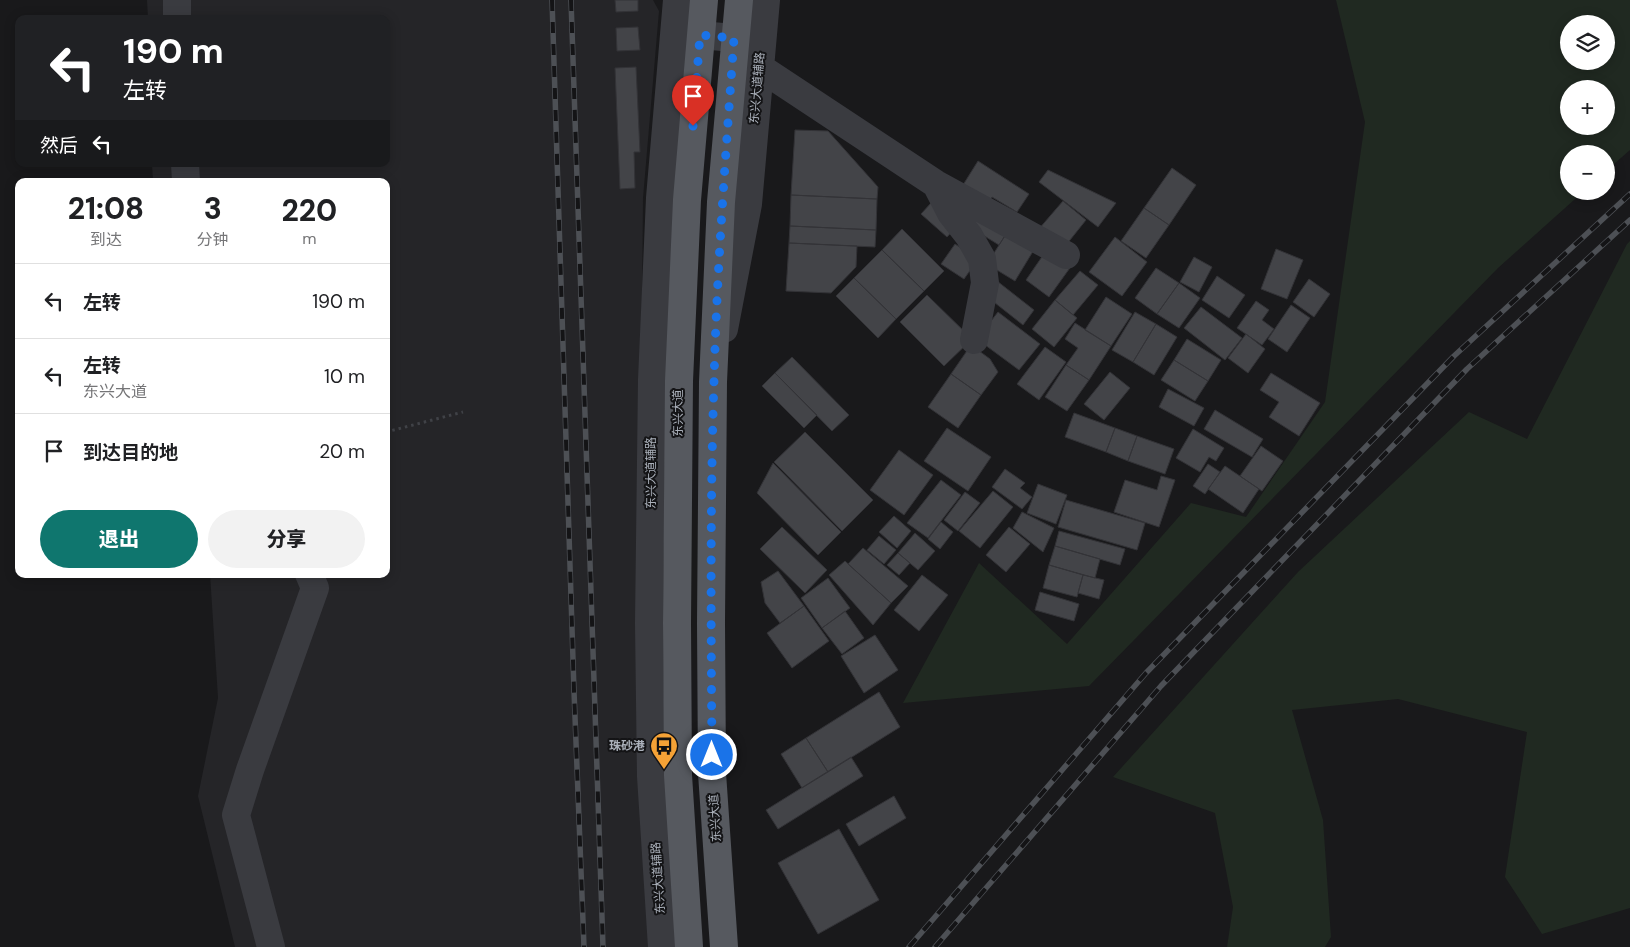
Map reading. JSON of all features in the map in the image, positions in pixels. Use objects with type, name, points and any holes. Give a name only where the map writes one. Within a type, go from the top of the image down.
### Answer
[{"type":"main road","name":"东兴大道","points":[[689,947],[678,775],[679,381],[686,209],[704,0]]},
{"type":"main road","name":"东兴大道","points":[[724,947],[712,773],[711,623],[714,382],[721,202],[734,38],[739,0]]},
{"type":"street","points":[[177,0],[177,15]]},
{"type":"street","name":"东兴大道辅路","points":[[714,382],[748,204],[766,0]]},
{"type":"street","points":[[676,6],[700,35],[734,38],[759,67],[936,184],[1066,255]]},
{"type":"street","name":"东兴大道辅路","points":[[662,947],[651,776],[650,565],[652,380],[660,198],[676,6]]},
{"type":"street","points":[[936,184],[951,214],[969,236],[982,259],[985,283],[974,340]]},
{"type":"street","points":[[650,565],[678,515]]},
{"type":"street","points":[[271,947],[236,815],[250,770],[315,588],[311,578]]},
{"type":"street","points":[[657,875],[682,947]]},
{"type":"path","points":[[390,431],[463,412]]},
{"type":"shaded area","points":[[147,0],[653,0],[659,11],[643,198],[639,624],[652,947],[235,947],[198,796],[218,698],[210,578],[390,578],[390,178],[153,178],[152,167],[390,167],[390,15],[148,15]]},
{"type":"shaded area","points":[[1336,0],[1630,0],[1630,150],[1615,163],[1615,145],[1560,145],[1560,200],[1574,200],[1498,268],[1089,686],[903,703],[979,563],[1067,644],[1191,503],[1246,517],[1325,402],[1365,122]]},
{"type":"shaded area","points":[[1630,241],[1630,908],[1542,934],[1505,877],[1527,732],[1398,699],[1292,710],[1323,820],[1331,937],[1325,947],[1227,947],[1233,907],[1215,813],[1113,777],[1298,572],[1469,412],[1527,439]]},
{"type":"building","points":[[615,0],[638,0],[638,11],[616,12]]},
{"type":"building","points":[[638,27],[640,50],[617,51],[616,28]]},
{"type":"building","points":[[636,67],[640,152],[634,152],[635,188],[620,189],[615,68]]},
{"type":"building","points":[[795,130],[828,131],[878,187],[877,199],[791,195]]},
{"type":"building","points":[[978,161],[1029,194],[1017,212],[992,197],[989,201],[963,185]]},
{"type":"building","points":[[1172,168],[1196,185],[1169,225],[1144,208]]},
{"type":"building","points":[[1048,170],[1116,203],[1098,227],[1039,182]]},
{"type":"building","points":[[791,195],[877,199],[876,230],[790,226]]},
{"type":"building","points":[[1063,201],[1086,220],[1062,250],[1038,230]]},
{"type":"building","points":[[931,203],[956,227],[947,237],[921,214]]},
{"type":"building","points":[[965,205],[1008,231],[999,245],[957,219]]},
{"type":"building","points":[[1144,208],[1169,225],[1146,258],[1121,241]]},
{"type":"building","points":[[790,226],[876,230],[875,247],[789,243]]},
{"type":"building","points":[[902,229],[944,271],[924,291],[882,250]]},
{"type":"building","points":[[1008,231],[1035,248],[1015,281],[987,264]]},
{"type":"building","points":[[1115,237],[1147,262],[1122,296],[1089,272]]},
{"type":"building","points":[[789,243],[857,246],[856,267],[831,293],[786,291]]},
{"type":"building","points":[[955,244],[978,259],[964,279],[941,264]]},
{"type":"building","points":[[1048,248],[1072,265],[1049,297],[1026,280]]},
{"type":"building","points":[[1276,249],[1303,260],[1287,299],[1261,289]]},
{"type":"building","points":[[882,250],[924,291],[896,319],[854,278]]},
{"type":"building","points":[[1194,257],[1212,267],[1199,292],[1180,282]]},
{"type":"building","points":[[1156,268],[1179,283],[1157,314],[1135,298]]},
{"type":"building","points":[[1080,271],[1098,285],[1073,315],[1055,300]]},
{"type":"building","points":[[1217,276],[1245,295],[1229,318],[1202,300]]},
{"type":"building","points":[[854,278],[896,319],[878,338],[836,296]]},
{"type":"building","points":[[1309,279],[1330,294],[1314,317],[1293,302]]},
{"type":"building","points":[[997,281],[1034,310],[1023,325],[985,295]]},
{"type":"building","points":[[1179,283],[1200,298],[1179,328],[1157,314]]},
{"type":"building","points":[[927,295],[972,339],[944,366],[900,322]]},
{"type":"building","points":[[1106,297],[1132,314],[1111,346],[1085,330]]},
{"type":"building","points":[[1055,300],[1077,318],[1054,347],[1032,329]]},
{"type":"building","points":[[1256,301],[1269,310],[1262,320],[1274,329],[1262,345],[1237,328]]},
{"type":"building","points":[[1291,305],[1310,318],[1287,352],[1268,339]]},
{"type":"building","points":[[1201,307],[1242,338],[1225,360],[1184,328]]},
{"type":"building","points":[[998,312],[1040,344],[1019,370],[977,339]]},
{"type":"building","points":[[1135,312],[1156,324],[1133,362],[1112,350]]},
{"type":"building","points":[[1075,323],[1111,346],[1089,380],[1066,365],[1078,348],[1065,339]]},
{"type":"building","points":[[1156,324],[1177,337],[1154,375],[1133,362]]},
{"type":"building","points":[[1246,334],[1265,349],[1248,373],[1228,358]]},
{"type":"building","points":[[1187,339],[1221,360],[1208,381],[1174,360]]},
{"type":"building","points":[[971,345],[990,359],[998,372],[981,395],[951,374]]},
{"type":"building","points":[[1045,347],[1066,362],[1039,400],[1017,384]]},
{"type":"building","points":[[792,357],[849,415],[832,431],[775,373]]},
{"type":"building","points":[[1174,360],[1208,381],[1195,401],[1161,380]]},
{"type":"building","points":[[1066,365],[1089,380],[1067,411],[1045,397]]},
{"type":"building","points":[[1110,372],[1130,388],[1104,420],[1084,404]]},
{"type":"building","points":[[775,373],[817,415],[804,428],[762,386]]},
{"type":"building","points":[[1271,373],[1320,403],[1299,436],[1269,417],[1279,402],[1260,390]]},
{"type":"building","points":[[951,374],[981,395],[958,428],[928,407]]},
{"type":"building","points":[[1168,389],[1204,408],[1194,426],[1159,407]]},
{"type":"building","points":[[1215,410],[1263,439],[1252,457],[1204,429]]},
{"type":"building","points":[[1074,413],[1115,428],[1106,452],[1065,437]]},
{"type":"building","points":[[947,428],[991,457],[968,491],[924,461]]},
{"type":"building","points":[[1115,428],[1137,436],[1128,461],[1106,452]]},
{"type":"building","points":[[1193,429],[1224,448],[1216,461],[1209,457],[1200,472],[1176,458]]},
{"type":"building","points":[[805,432],[873,500],[842,531],[774,462]]},
{"type":"building","points":[[1137,436],[1174,449],[1165,474],[1128,461]]},
{"type":"building","points":[[1261,446],[1283,461],[1262,491],[1240,476]]},
{"type":"building","points":[[899,450],[933,475],[904,515],[870,490]]},
{"type":"building","points":[[773,463],[841,532],[818,555],[757,493]]},
{"type":"building","points":[[1208,464],[1220,472],[1205,494],[1193,486]]},
{"type":"building","points":[[1225,466],[1259,489],[1243,513],[1208,489]]},
{"type":"building","points":[[1005,469],[1025,483],[1020,488],[1032,497],[1022,509],[992,487]]},
{"type":"building","points":[[1161,476],[1175,480],[1159,527],[1114,512],[1125,480],[1157,490]]},
{"type":"building","points":[[941,480],[961,495],[928,538],[907,523]]},
{"type":"building","points":[[1038,484],[1067,495],[1056,524],[1027,513]]},
{"type":"building","points":[[993,491],[1013,507],[980,548],[959,531]]},
{"type":"building","points":[[965,492],[980,503],[958,531],[944,520]]},
{"type":"building","points":[[1066,500],[1145,523],[1137,550],[1058,527]]},
{"type":"building","points":[[1022,512],[1054,528],[1043,552],[1013,528]]},
{"type":"building","points":[[894,516],[911,531],[897,548],[879,532]]},
{"type":"building","points":[[941,522],[953,532],[940,549],[928,539]]},
{"type":"building","points":[[782,527],[827,570],[805,593],[760,549]]},
{"type":"building","points":[[1009,527],[1030,544],[1006,572],[986,555]]},
{"type":"building","points":[[1059,531],[1125,549],[1120,565],[1055,546]]},
{"type":"building","points":[[915,533],[935,551],[918,570],[898,553]]},
{"type":"building","points":[[879,536],[896,550],[884,564],[867,550]]},
{"type":"building","points":[[1055,546],[1100,559],[1095,578],[1049,565]]},
{"type":"building","points":[[863,548],[908,586],[891,603],[848,564]]},
{"type":"building","points":[[898,553],[910,563],[899,575],[887,565]]},
{"type":"building","points":[[845,561],[891,603],[873,625],[829,575]]},
{"type":"building","points":[[1049,565],[1083,575],[1077,597],[1043,588]]},
{"type":"building","points":[[778,571],[804,606],[780,623],[765,603],[761,582]]},
{"type":"building","points":[[922,575],[948,595],[919,631],[894,610]]},
{"type":"building","points":[[1083,575],[1104,580],[1099,599],[1078,593]]},
{"type":"building","points":[[828,578],[850,608],[822,628],[801,598]]},
{"type":"building","points":[[1040,592],[1079,604],[1074,621],[1035,610]]},
{"type":"building","points":[[804,606],[829,641],[792,668],[767,633]]},
{"type":"building","points":[[845,611],[864,638],[842,654],[822,628]]},
{"type":"building","points":[[875,635],[898,670],[864,693],[841,656]]},
{"type":"building","points":[[879,692],[900,727],[828,772],[806,738]]},
{"type":"building","points":[[806,738],[828,772],[802,788],[781,754]]},
{"type":"building","points":[[851,757],[863,776],[778,829],[766,810]]},
{"type":"building","points":[[894,796],[906,818],[859,846],[846,824]]},
{"type":"building","points":[[839,829],[879,900],[818,934],[778,863]]},
{"type":"railway","points":[[552,0],[584,947]]},
{"type":"railway","points":[[571,0],[603,947]]},
{"type":"railway","points":[[909,947],[1146,673],[1454,356],[1630,194]]},
{"type":"railway","points":[[935,947],[1161,686],[1467,369],[1630,220]]},
{"type":"place","name":"珠砂港","points":[[664,770]]},
{"type":"route","points":[[693,126],[700,35],[734,38],[721,202],[714,382],[711,623],[712,755]]}]
